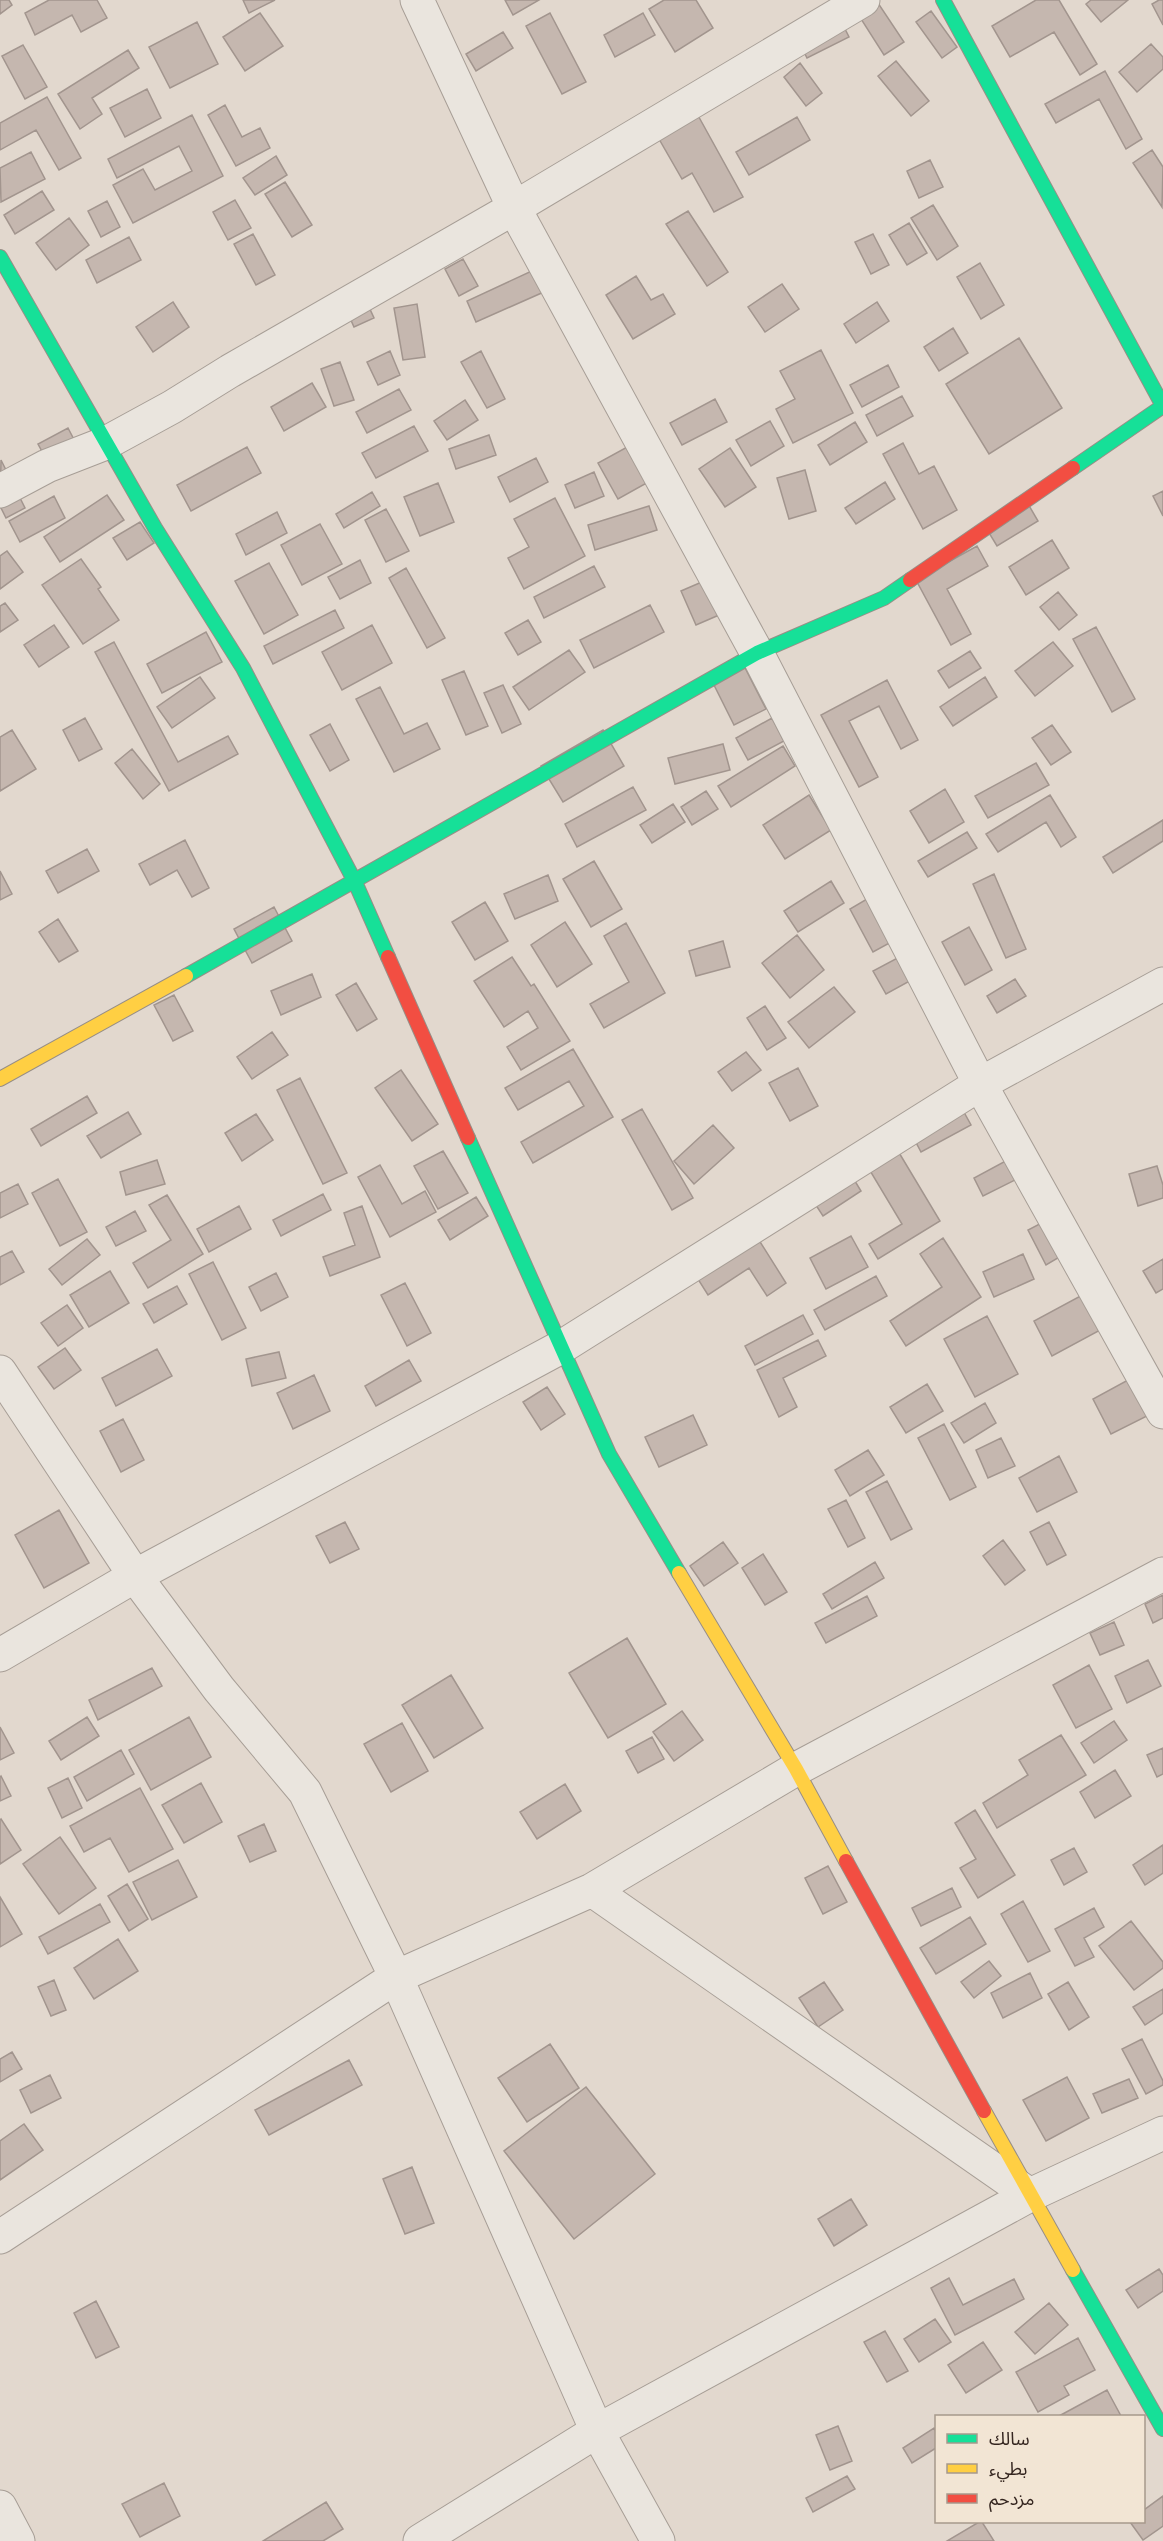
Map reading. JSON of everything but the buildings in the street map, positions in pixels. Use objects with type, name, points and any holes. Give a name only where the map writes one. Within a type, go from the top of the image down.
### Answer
[{"type":"street","points":[[417,0],[514,208],[757,653],[980,1084],[1163,1412]]},
{"type":"street","points":[[0,490],[47,466],[106,442],[172,407],[230,371],[514,208],[863,0]]},
{"type":"street","points":[[0,1079],[355,882],[757,653],[884,598],[1163,406],[943,0]]},
{"type":"street","points":[[0,257],[156,528],[243,669],[355,882],[609,1454],[796,1769],[1030,2195],[1163,2429]]},
{"type":"street","points":[[0,1655],[135,1576],[563,1346],[980,1084],[1163,984]]},
{"type":"street","points":[[0,1372],[135,1576],[219,1689],[306,1792],[396,1977],[597,2431],[658,2541]]},
{"type":"street","points":[[0,2236],[396,1977],[592,1890],[796,1769],[1163,1574]]},
{"type":"street","points":[[592,1890],[1030,2195]]},
{"type":"street","points":[[420,2541],[597,2431],[1030,2195],[1163,2133]]},
{"type":"street","points":[[0,2507],[18,2541]]},
{"type":"traffic: fast","points":[[943,0],[1163,406],[1073,468]]},
{"type":"traffic: fast","points":[[0,257],[155,528],[243,668],[355,882],[388,957]]},
{"type":"traffic: fast","points":[[186,976],[757,653],[884,598],[910,580]]},
{"type":"traffic: fast","points":[[468,1138],[609,1454],[679,1573]]},
{"type":"traffic: fast","points":[[1073,2270],[1163,2429]]},
{"type":"traffic: slow","points":[[0,1079],[186,976]]},
{"type":"traffic: slow","points":[[679,1573],[796,1769],[846,1861]]},
{"type":"traffic: slow","points":[[984,2111],[1073,2270]]},
{"type":"traffic: jam","points":[[910,580],[1073,468]]},
{"type":"traffic: jam","points":[[388,957],[468,1138]]},
{"type":"traffic: jam","points":[[846,1861],[984,2111]]}]
